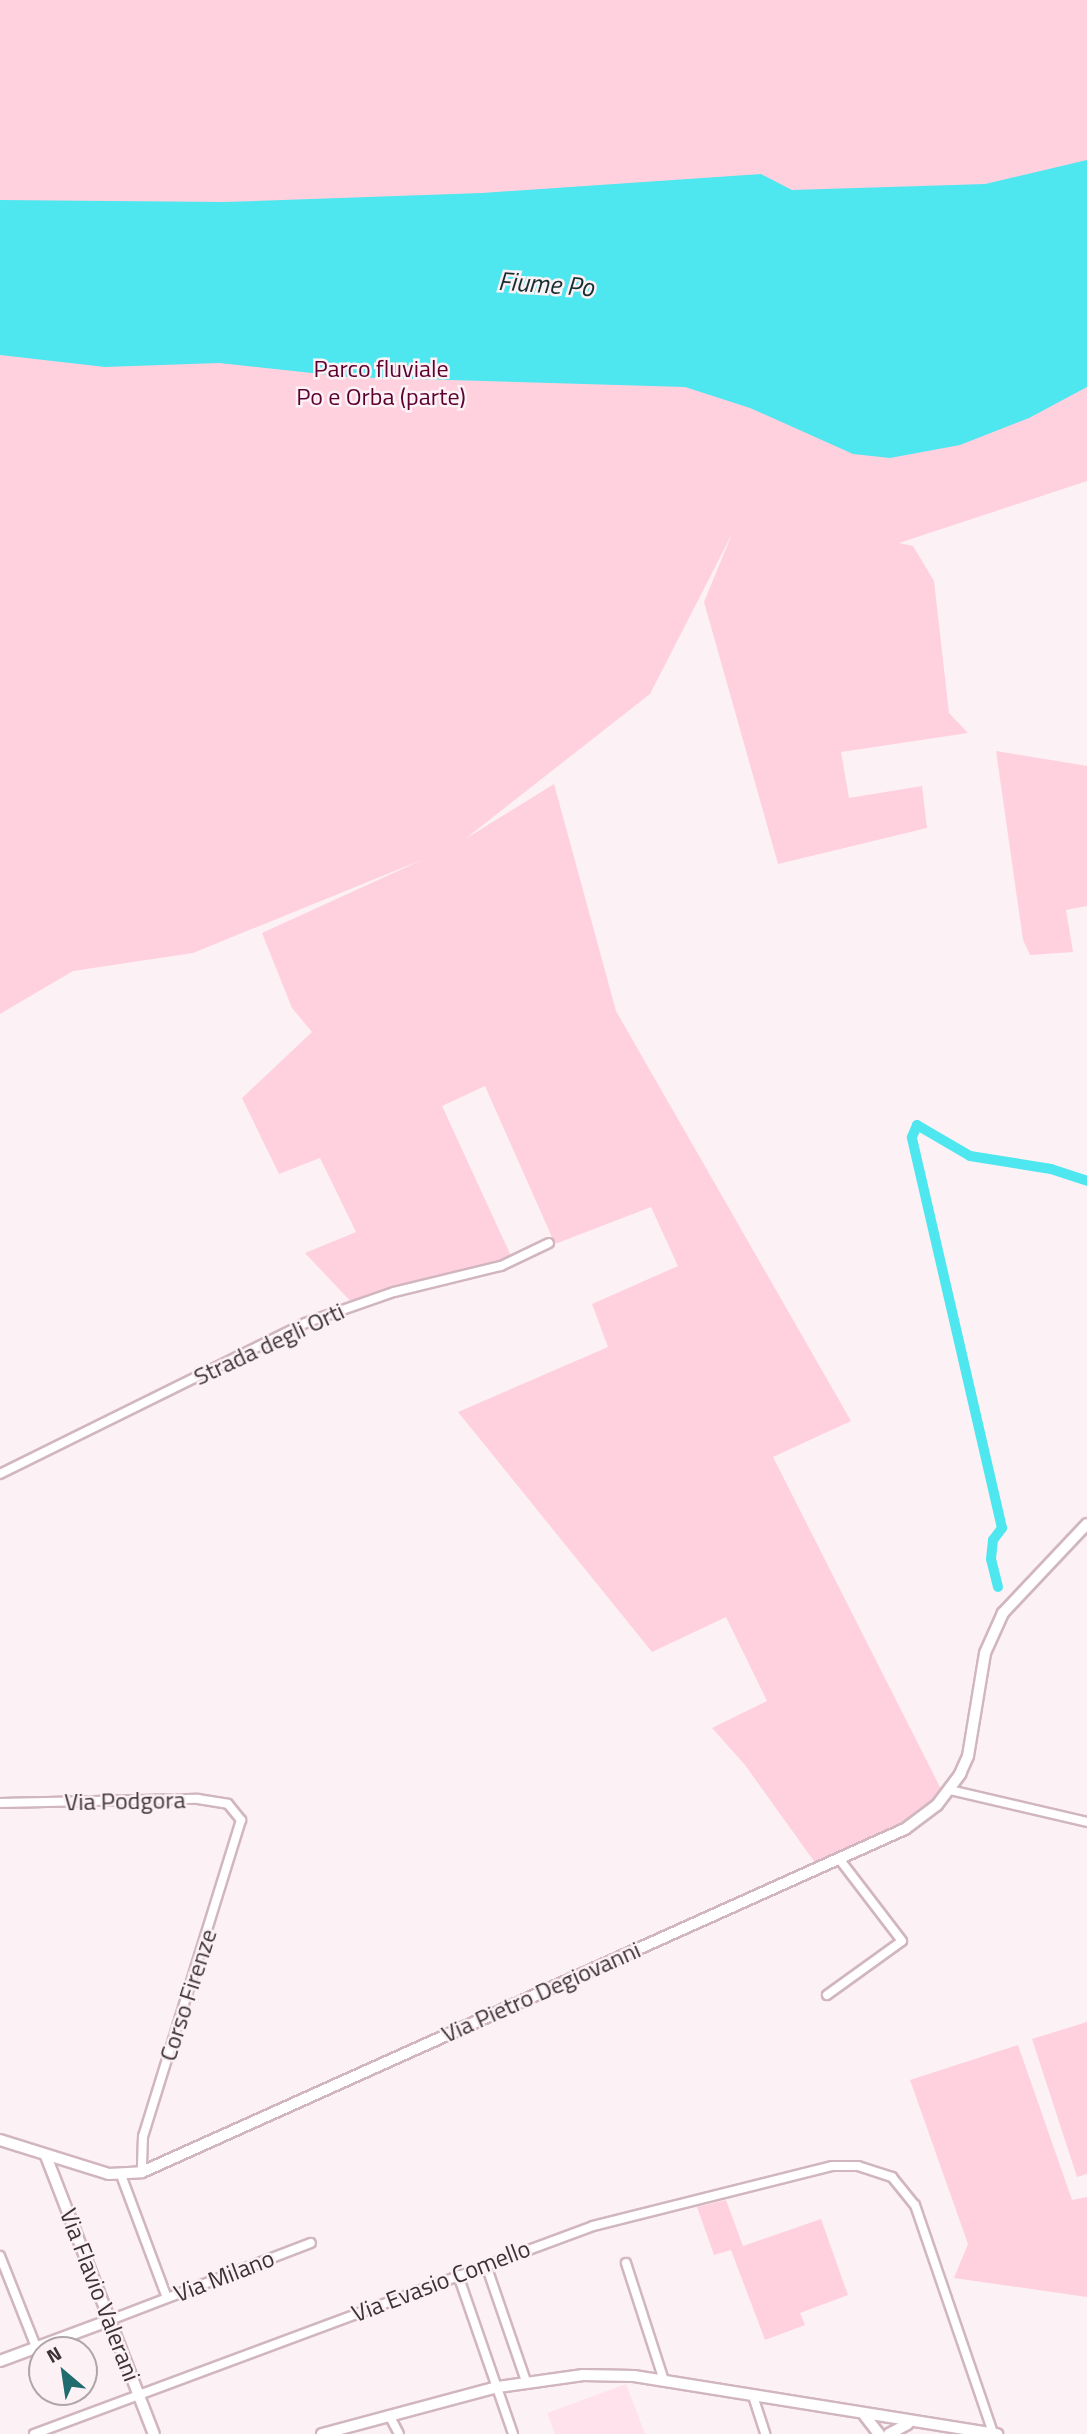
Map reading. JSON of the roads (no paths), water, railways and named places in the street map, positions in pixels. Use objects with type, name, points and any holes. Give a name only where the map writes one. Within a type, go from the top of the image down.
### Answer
[{"type":"main road","points":[[321,2434],[498,2387],[583,2375],[664,2381],[863,2415],[995,2434]]},
{"type":"main road","points":[[863,2415],[879,2434]]},
{"type":"main road","points":[[889,2434],[898,2426],[921,2423]]},
{"type":"street","name":"Strada degli Orti","points":[[0,1474],[305,1323],[394,1292],[501,1266],[549,1243]]},
{"type":"street","points":[[1087,1524],[1021,1592],[993,1631],[981,1672],[968,1756],[950,1790],[1087,1822]]},
{"type":"street","name":"Via Pietro Degiovanni","points":[[121,2175],[142,2172],[839,1860],[905,1829],[950,1790]]},
{"type":"street","name":"Via Podgora","points":[[0,1803],[198,1799],[228,1804],[241,1820]]},
{"type":"street","name":"Corso Firenze","points":[[142,2172],[143,2136],[241,1820]]},
{"type":"street","points":[[827,1995],[902,1941],[839,1860]]},
{"type":"street","points":[[0,2140],[46,2156],[121,2175],[167,2298]]},
{"type":"street","name":"Via Flavio Valerani","points":[[46,2156],[154,2434]]},
{"type":"street","name":"Via Evasio Comello","points":[[34,2434],[593,2226],[832,2166],[858,2166],[892,2177],[915,2205],[995,2434]]},
{"type":"street","name":"Via Milano","points":[[110,2320],[311,2243]]},
{"type":"street","points":[[0,2256],[32,2336]]},
{"type":"street","points":[[626,2263],[664,2381]]},
{"type":"street","points":[[486,2264],[526,2381]]},
{"type":"street","points":[[458,2275],[513,2434]]},
{"type":"street","points":[[66,2336],[110,2320]]},
{"type":"street","points":[[0,2361],[28,2350]]},
{"type":"street","points":[[753,2396],[765,2434]]},
{"type":"street","points":[[389,2415],[398,2434]]},
{"type":"water","name":"Fiume Po","points":[[1087,160],[1087,387],[1029,418],[960,445],[890,458],[853,454],[750,408],[685,387],[349,377],[219,363],[105,367],[0,355],[0,200],[224,202],[482,193],[761,174],[792,190],[985,184]]},
{"type":"waterway","points":[[998,1587],[991,1559],[993,1540],[1002,1528],[912,1137],[917,1125],[970,1156],[1051,1169],[1087,1181]]},
{"type":"park label","name":"Parco fluviale Po e Orba (parte)","points":[[381,383]]}]
